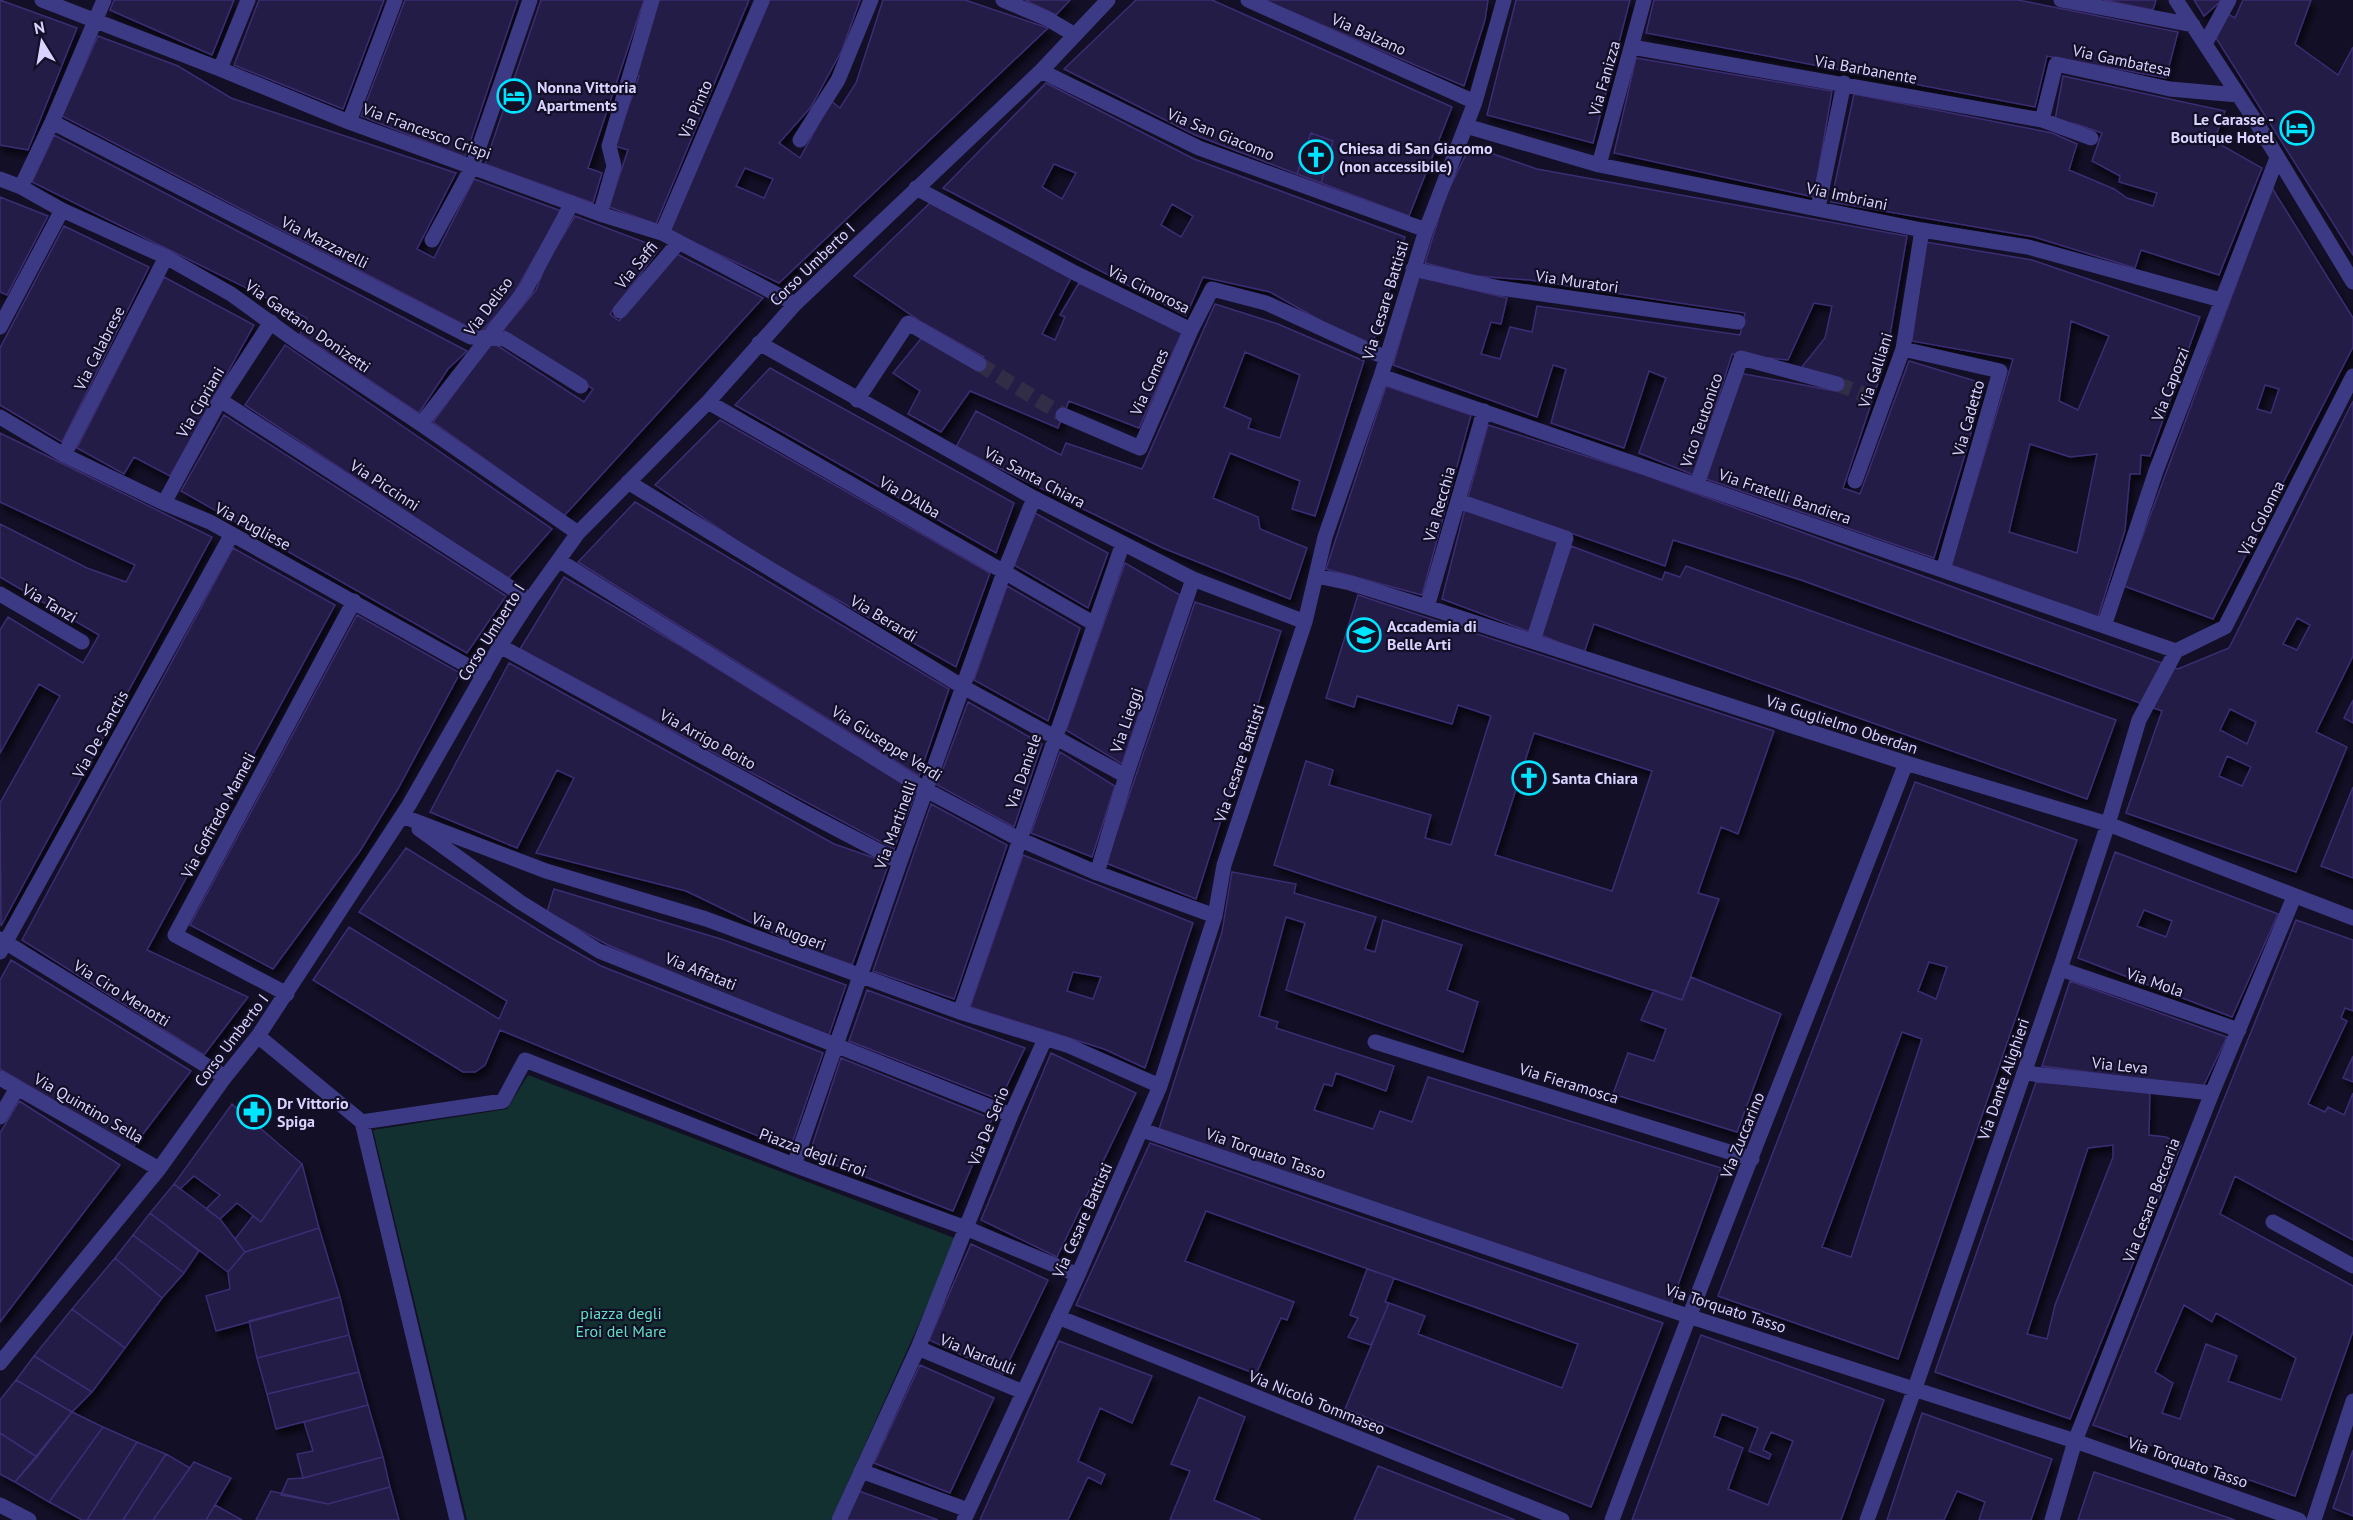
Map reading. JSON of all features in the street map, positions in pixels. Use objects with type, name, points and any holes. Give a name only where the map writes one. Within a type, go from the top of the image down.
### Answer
[{"type":"street","name":"Via Francesco Crispi","points":[[42,0],[349,122],[600,214],[662,233],[795,304]]},
{"type":"street","points":[[21,187],[52,122],[104,0]]},
{"type":"street","points":[[220,69],[248,0]]},
{"type":"street","points":[[349,122],[394,0]]},
{"type":"street","points":[[432,240],[472,167],[530,0]]},
{"type":"street","points":[[600,214],[614,166],[609,146],[652,0]]},
{"type":"street","name":"Via Pinto","points":[[662,233],[762,0]]},
{"type":"street","points":[[800,140],[838,80],[871,0]]},
{"type":"street","points":[[1003,0],[1075,35]]},
{"type":"street","name":"Corso Umberto I","points":[[0,1363],[159,1169],[225,1077],[258,1036],[402,816],[500,646],[578,533],[708,402],[795,304],[1041,71],[1108,0]]},
{"type":"street","name":"Via Balzano","points":[[1248,0],[1475,102]]},
{"type":"street","name":"Via Cesare Battisti","points":[[966,1515],[1078,1275],[1160,1086],[1215,916],[1224,865],[1305,622],[1325,537],[1381,376],[1426,230],[1475,102],[1504,0]]},
{"type":"street","name":"Via Fanizza","points":[[1599,165],[1644,0]]},
{"type":"street","points":[[2061,0],[2193,25]]},
{"type":"street","points":[[2176,0],[2238,95],[2353,282]]},
{"type":"street","points":[[2205,44],[2229,0]]},
{"type":"street","name":"Via Barbanente","points":[[1632,47],[2042,120],[2091,138]]},
{"type":"street","name":"Via Gambatesa","points":[[2042,120],[2056,64],[2170,90],[2238,95]]},
{"type":"street","name":"Via San Giacomo","points":[[1041,71],[1199,148],[1426,230]]},
{"type":"street","points":[[1818,208],[1844,83]]},
{"type":"street","name":"Via Mazzarelli","points":[[52,122],[471,337],[505,339],[581,386]]},
{"type":"street","name":"Via Imbriani","points":[[1466,126],[1599,165],[1922,231],[2028,247],[2221,300]]},
{"type":"street","name":"Via Capozzi","points":[[2104,626],[2156,471],[2277,158]]},
{"type":"street","name":"Via Gaetano Donizetti","points":[[0,179],[166,257],[231,294],[578,533]]},
{"type":"street","name":"Via Cimorosa","points":[[916,188],[1075,273],[1191,330],[1212,289],[1266,303],[1386,358]]},
{"type":"street","name":"Via Deliso","points":[[422,424],[526,288],[572,203]]},
{"type":"street","points":[[0,327],[6,301],[62,210]]},
{"type":"street","name":"Via Galliani","points":[[1855,482],[1903,349],[1922,231]]},
{"type":"street","name":"Via Saffi","points":[[620,311],[679,242]]},
{"type":"street","name":"Via Calabrese","points":[[64,455],[166,257]]},
{"type":"street","name":"Via Muratori","points":[[1413,269],[1500,288],[1738,322]]},
{"type":"street","name":"Via Cipriani","points":[[164,503],[220,400],[271,322]]},
{"type":"street","points":[[857,400],[908,323],[979,364]]},
{"type":"street","name":"Via Comes","points":[[1063,415],[1140,448],[1191,330]]},
{"type":"street","name":"Via Santa Chiara","points":[[759,343],[1034,498],[1193,579],[1305,622]]},
{"type":"street","name":"Via Cadetto","points":[[1903,349],[2000,371],[1943,570]]},
{"type":"street","name":"Vico Teutonico","points":[[1697,484],[1741,358],[1837,384]]},
{"type":"street","name":"Via Fratelli Bandiera","points":[[1381,376],[2176,651]]},
{"type":"street","name":"Via Colonna","points":[[2176,651],[2225,627],[2353,376]]},
{"type":"street","name":"Via Piccinni","points":[[220,400],[530,600]]},
{"type":"street","name":"Via D'Alba","points":[[708,402],[1093,623]]},
{"type":"street","name":"Via Recchia","points":[[1427,607],[1484,411]]},
{"type":"street","name":"Via Pugliese","points":[[0,417],[64,455],[164,503],[210,522],[484,675]]},
{"type":"street","name":"Via Berardi","points":[[628,482],[963,687],[1126,776]]},
{"type":"street","name":"Via Martinelli","points":[[794,1165],[1004,572],[1034,498]]},
{"type":"street","points":[[1458,501],[1566,538],[1533,641]]},
{"type":"street","name":"Via De Sanctis","points":[[2,944],[232,534]]},
{"type":"street","name":"Via Daniele","points":[[960,1012],[1093,623],[1123,543]]},
{"type":"street","name":"Via Giuseppe Verdi","points":[[560,561],[927,790],[1019,838],[1097,873],[1215,916]]},
{"type":"street","name":"Via Guglielmo Oberdan","points":[[1317,576],[1350,583],[1427,607],[1906,764],[2108,824],[2353,918]]},
{"type":"street","name":"Via Lieggi","points":[[1097,873],[1126,776],[1193,579]]},
{"type":"street","name":"Via Tanzi","points":[[1,598],[82,642]]},
{"type":"street","name":"Via Goffredo Mameli","points":[[287,993],[175,935],[354,601]]},
{"type":"street","name":"Via Arrigo Boito","points":[[500,646],[900,862]]},
{"type":"street","name":"Via Dante Alighieri","points":[[1866,1520],[1915,1388],[2060,969],[2108,824],[2139,720],[2176,651]]},
{"type":"street","name":"Via Zuccarino","points":[[1612,1520],[1688,1316],[1752,1160],[1906,764]]},
{"type":"street","name":"Via Ruggeri","points":[[402,816],[546,872],[706,919],[960,1012],[1067,1046],[1160,1086]]},
{"type":"street","name":"Via Affatati","points":[[402,816],[520,902],[599,951],[1011,1115]]},
{"type":"street","name":"Via Cesare Beccaria","points":[[2052,1520],[2075,1441],[2212,1093],[2294,897]]},
{"type":"street","name":"Via Ciro Menotti","points":[[2,944],[225,1077]]},
{"type":"street","name":"Via Mola","points":[[2060,969],[2239,1030]]},
{"type":"street","points":[[258,1036],[362,1122],[457,1520]]},
{"type":"street","name":"Via De Serio","points":[[966,1228],[1011,1115],[1045,1039]]},
{"type":"street","name":"Via Fieramosca","points":[[1375,1042],[1752,1160]]},
{"type":"street","name":"Piazza degli Eroi","points":[[362,1122],[502,1101],[525,1060],[794,1165],[966,1228],[1078,1275]]},
{"type":"street","name":"Via Leva","points":[[2024,1073],[2212,1093]]},
{"type":"street","name":"Via Quintino Sella","points":[[0,1078],[159,1169]]},
{"type":"street","points":[[0,1117],[17,1088]]},
{"type":"street","name":"Via Torquato Tasso","points":[[1142,1130],[1688,1316],[2075,1441],[2299,1520]]},
{"type":"street","points":[[2273,1222],[2353,1266]]},
{"type":"street","points":[[839,1520],[918,1348],[966,1228]]},
{"type":"street","name":"Via Nicolò Tommaseo","points":[[1058,1317],[1562,1520]]},
{"type":"street","name":"Via Nardulli","points":[[918,1348],[1023,1392]]},
{"type":"street","points":[[2314,1520],[2353,1401]]},
{"type":"street","points":[[861,1471],[966,1515]]},
{"type":"street","points":[[0,1505],[29,1520]]},
{"type":"green space","name":"piazza degli Eroi del Mare","points":[[528,1075],[957,1239],[831,1520],[467,1520],[373,1130],[507,1109]]},
{"type":"building","points":[[0,0],[77,28],[28,150],[0,145]]},
{"type":"building","points":[[114,0],[234,0],[212,55],[110,10]]},
{"type":"building","points":[[259,0],[384,0],[343,109],[234,65]]},
{"type":"building","points":[[405,0],[518,0],[465,157],[361,116]]},
{"type":"building","points":[[541,0],[644,0],[588,168],[602,173],[593,203],[485,164]]},
{"type":"building","points":[[659,0],[749,0],[656,224],[609,207],[628,150],[615,146],[639,76],[634,73]]},
{"type":"building","points":[[770,0],[860,0],[842,50],[811,107],[779,143],[800,158],[831,101],[840,108],[856,83],[883,0],[965,0],[1048,28],[779,283],[670,231]],"holes":[[[745,168],[773,179],[764,198],[736,186]]]},
{"type":"building","points":[[1025,0],[1070,0],[1056,15]]},
{"type":"building","points":[[1136,0],[1212,0],[1452,107],[1409,216],[1321,183],[1333,141],[1311,133],[1297,174],[1195,135],[1064,69]]},
{"type":"building","points":[[1264,0],[1488,0],[1485,20],[1464,86]]},
{"type":"building","points":[[1516,0],[1630,0],[1593,143],[1487,115]]},
{"type":"building","points":[[1654,0],[2018,0],[2178,32],[2166,78],[2047,56],[2035,107],[1646,33]]},
{"type":"building","points":[[2104,0],[2156,0],[2153,10]]},
{"type":"building","points":[[2194,0],[2222,0],[2204,16]]},
{"type":"building","points":[[2243,0],[2311,0],[2295,44],[2338,75],[2353,47],[2353,255],[2216,38],[2228,14],[2235,18]]},
{"type":"building","points":[[98,36],[178,66],[231,98],[456,173],[417,249],[434,258],[474,179],[561,211],[509,302],[480,333],[62,116]]},
{"type":"building","points":[[1636,58],[1832,91],[1814,197],[1614,153]]},
{"type":"building","points":[[2063,76],[2225,111],[2214,141],[2262,168],[2219,275],[2141,250],[2135,268],[2034,237],[1831,202],[1854,94],[2052,133],[2077,144],[2069,170],[2114,189],[2127,198],[2153,206],[2157,193],[2119,182],[2120,176],[2092,161],[2102,133],[2055,120]]},
{"type":"building","points":[[1046,83],[1194,159],[1405,237],[1371,349],[1270,292],[1203,277],[1186,316],[943,188]],"holes":[[[1054,164],[1076,173],[1062,199],[1042,187]],[[1172,204],[1193,216],[1181,237],[1161,225]]]},
{"type":"building","name":"Chiesa di San Giacomo (non accessibile)","points":[[1311,133],[1333,141],[1321,183],[1297,174]]},
{"type":"building","points":[[54,135],[467,351],[448,369],[419,413],[300,334],[307,318],[32,182]]},
{"type":"building","points":[[1470,146],[1537,169],[1907,236],[1886,359],[1843,488],[1860,494],[1909,361],[1982,383],[1969,441],[1934,558],[1706,479],[1740,373],[1835,391],[1801,368],[1825,338],[1832,306],[1814,303],[1788,360],[1732,354],[1694,475],[1639,453],[1666,378],[1649,371],[1624,448],[1551,423],[1566,369],[1553,365],[1537,417],[1393,365],[1419,277],[1507,298],[1501,324],[1491,322],[1481,354],[1500,359],[1510,327],[1532,332],[1537,306],[1740,335],[1745,313],[1530,280],[1475,276],[1425,263],[1445,197]]},
{"type":"building","points":[[2272,188],[2353,318],[2353,347],[2213,619],[2124,586]],"holes":[[[2265,385],[2279,389],[2271,413],[2257,409]]]},
{"type":"building","points":[[0,197],[48,216],[7,295],[0,292]]},
{"type":"building","points":[[930,203],[1071,278],[1042,334],[1055,340],[1065,317],[1060,315],[1079,283],[1182,332],[1139,428],[1069,401],[1058,428],[970,391],[941,432],[908,414],[920,391],[893,373],[924,335],[979,364],[984,357],[923,323],[854,276]]},
{"type":"building","points":[[575,216],[660,248],[610,314],[619,321],[675,253],[763,298],[564,516],[433,422],[492,342],[584,402],[593,389],[503,330],[536,290],[546,264]]},
{"type":"building","points":[[64,226],[149,267],[62,442],[0,405],[0,348]]},
{"type":"building","points":[[1926,242],[2032,260],[2200,317],[2150,456],[2141,455],[2140,474],[2130,474],[2125,530],[2098,617],[1951,565],[2013,359],[1912,341]],"holes":[[[2071,321],[2109,336],[2078,410],[2059,401]],[[2030,444],[2070,457],[2097,454],[2077,553],[2009,532]]]},
{"type":"building","points":[[164,277],[254,325],[170,476],[134,457],[124,474],[77,448]]},
{"type":"building","points":[[1215,304],[1278,324],[1364,361],[1315,516],[1292,509],[1300,481],[1230,453],[1213,498],[1258,517],[1260,529],[1307,548],[1290,599],[1163,548],[956,447],[976,411],[1061,455],[1066,443],[1142,469]],"holes":[[[1245,352],[1300,375],[1280,438],[1248,428],[1251,419],[1224,407]]]},
{"type":"building","points":[[285,345],[552,529],[508,579],[245,405]]},
{"type":"building","points":[[770,368],[1014,503],[996,553],[735,405]]},
{"type":"building","points":[[1386,386],[1471,415],[1422,595],[1326,569]]},
{"type":"building","points":[[2353,401],[2353,656],[2316,732],[2347,747],[2296,872],[2126,813],[2162,711],[1801,580],[1673,540],[1665,566],[1468,497],[1488,425],[1642,474],[2178,669],[2229,648]],"holes":[[[2297,618],[2310,625],[2297,650],[2283,644]],[[2230,709],[2256,722],[2247,744],[2220,730]],[[2227,756],[2251,767],[2242,786],[2219,776]]]},
{"type":"building","points":[[224,415],[506,596],[467,653],[181,491]]},
{"type":"building","points":[[720,420],[990,573],[956,667],[758,555],[655,485]]},
{"type":"building","points":[[0,433],[212,537],[1,926],[0,803],[60,696],[39,684],[0,753],[0,630],[8,617],[83,663],[99,635],[0,577],[0,524],[87,568],[126,582],[135,565],[0,502]]},
{"type":"building","points":[[635,502],[949,689],[919,776],[578,562]]},
{"type":"building","points":[[1465,509],[1558,540],[1530,632],[1442,599]]},
{"type":"building","points":[[1033,512],[1108,553],[1088,608],[1014,565]]},
{"type":"building","points":[[1571,546],[1662,580],[1665,572],[1680,577],[1686,566],[2116,720],[2087,799],[1594,624],[1584,653],[1541,635]]},
{"type":"building","points":[[233,548],[335,605],[147,950],[248,997],[204,1055],[22,940]]},
{"type":"building","points":[[1125,563],[1180,595],[1122,764],[1066,730]]},
{"type":"building","points":[[564,577],[686,649],[916,792],[894,849],[520,649]]},
{"type":"building","points":[[1007,586],[1080,628],[1048,721],[974,680]]},
{"type":"building","name":"Santa Chiara","points":[[1358,595],[1774,731],[1738,834],[1721,827],[1698,893],[1719,899],[1682,1000],[1274,865],[1306,761],[1333,770],[1329,785],[1431,815],[1425,838],[1451,845],[1491,716],[1458,705],[1452,724],[1357,696],[1354,707],[1326,698]],"holes":[[[1534,733],[1652,771],[1612,891],[1495,855]]]},
{"type":"building","points":[[1195,602],[1281,631],[1196,899],[1106,863]]},
{"type":"building","points":[[357,615],[460,673],[398,789],[360,851],[273,969],[190,925]]},
{"type":"building","points":[[509,663],[834,844],[889,863],[852,965],[808,950],[686,891],[536,853],[574,778],[557,770],[517,848],[430,812]]},
{"type":"building","points":[[2353,700],[2353,723],[2344,718]]},
{"type":"building","points":[[968,702],[1042,744],[1014,827],[937,785]]},
{"type":"building","points":[[1060,752],[1115,786],[1092,857],[1031,833]]},
{"type":"building","points":[[1915,782],[2077,840],[1898,1359],[1718,1296]],"holes":[[[1929,962],[1947,967],[1936,999],[1918,991]],[[1902,1032],[1922,1039],[1851,1257],[1822,1247]]]},
{"type":"building","points":[[2353,787],[2353,878],[2321,866]]},
{"type":"building","points":[[931,804],[1007,845],[954,999],[873,971]]},
{"type":"building","points":[[406,848],[601,966],[823,1053],[790,1149],[500,1030],[485,1065],[475,1072],[463,1072],[313,980],[349,927],[499,1019],[507,1001],[359,912]]},
{"type":"building","points":[[2115,852],[2278,914],[2232,1017],[2078,958]],"holes":[[[2144,910],[2172,921],[2166,937],[2137,926]]]},
{"type":"building","points":[[1023,855],[1193,923],[1145,1068],[1104,1049],[970,1007]],"holes":[[[1073,972],[1101,977],[1093,999],[1067,991]]]},
{"type":"building","points":[[1232,872],[1296,884],[1294,893],[1376,917],[1365,949],[1375,952],[1383,920],[1462,945],[1447,990],[1478,1002],[1463,1052],[1286,990],[1305,923],[1286,917],[1259,1016],[1278,1022],[1276,1028],[1394,1066],[1386,1091],[1336,1073],[1332,1086],[1324,1084],[1314,1110],[1373,1129],[1380,1111],[1412,1122],[1428,1077],[1721,1168],[1671,1304],[1159,1129],[1222,932]]},
{"type":"building","points":[[554,889],[721,939],[846,985],[829,1035],[747,1004],[608,945],[547,912]]},
{"type":"building","points":[[2296,920],[2353,940],[2353,1011],[2345,1008],[2341,1018],[2347,1021],[2308,1104],[2325,1112],[2328,1107],[2344,1115],[2353,1093],[2353,1240],[2235,1176],[2220,1214],[2353,1286],[2353,1331],[2295,1496],[2093,1425]],"holes":[[[2184,1305],[2212,1322],[2216,1313],[2296,1358],[2281,1400],[2228,1381],[2237,1356],[2206,1344],[2180,1419],[2162,1413],[2173,1383],[2155,1372]]]},
{"type":"building","points":[[11,960],[191,1071],[133,1147],[0,1069],[0,980]]},
{"type":"building","points":[[1691,977],[1781,1014],[1737,1132],[1613,1094],[1628,1053],[1654,1061],[1666,1029],[1641,1020],[1654,990],[1682,1000]]},
{"type":"building","points":[[2070,981],[2227,1037],[2203,1087],[2042,1066]]},
{"type":"building","points":[[867,990],[1025,1048],[1000,1100],[849,1041]]},
{"type":"building","points":[[1051,1053],[1136,1093],[1057,1257],[981,1220]]},
{"type":"building","points":[[2353,1056],[2353,1082],[2343,1078]]},
{"type":"building","points":[[841,1058],[992,1119],[953,1211],[809,1155]]},
{"type":"building","points":[[2036,1082],[2150,1091],[2149,1135],[2166,1137],[2181,1145],[2070,1419],[1935,1372]],"holes":[[[2113,1145],[2113,1157],[2055,1305],[2047,1339],[2027,1334],[2088,1148]]]},
{"type":"building","points":[[19,1101],[120,1165],[0,1322],[0,1133]]},
{"type":"building","points":[[232,1104],[302,1164],[261,1222],[237,1203],[220,1219],[206,1209],[220,1195],[194,1176],[180,1189],[174,1184]]},
{"type":"building","points":[[1150,1143],[1663,1323],[1591,1507],[1345,1409],[1389,1303],[1425,1316],[1418,1334],[1562,1388],[1578,1344],[1206,1211],[1185,1261],[1294,1302],[1287,1320],[1281,1318],[1256,1374],[1076,1305]]},
{"type":"building","points":[[302,1164],[319,1228],[245,1252],[235,1239],[253,1216],[261,1222]]},
{"type":"building","points":[[174,1184],[220,1219],[245,1252],[228,1272],[150,1213]]},
{"type":"building","points":[[150,1213],[199,1251],[184,1273],[133,1235]]},
{"type":"building","points":[[319,1228],[340,1297],[216,1331],[206,1296],[230,1289],[228,1272],[245,1252]]},
{"type":"building","points":[[133,1235],[184,1273],[162,1298],[115,1258]]},
{"type":"building","points":[[971,1244],[1048,1280],[1003,1374],[929,1340]]},
{"type":"building","points":[[115,1258],[162,1298],[125,1348],[72,1309]]},
{"type":"building","points":[[1367,1269],[1394,1278],[1385,1302],[1389,1303],[1371,1345],[1348,1337],[1358,1318],[1350,1315]]},
{"type":"building","points":[[340,1297],[349,1335],[257,1358],[249,1321]]},
{"type":"building","points":[[72,1309],[125,1348],[92,1392],[34,1356]]},
{"type":"building","points":[[349,1335],[359,1372],[267,1394],[257,1358]]},
{"type":"building","points":[[1701,1335],[1884,1400],[1841,1520],[1632,1520]],"holes":[[[1722,1414],[1758,1428],[1749,1451],[1769,1459],[1771,1454],[1763,1450],[1771,1432],[1793,1441],[1768,1505],[1728,1489],[1743,1448],[1714,1436]]]},
{"type":"building","points":[[1059,1341],[1152,1376],[1132,1423],[1100,1408],[1078,1461],[1105,1474],[1101,1484],[1088,1477],[1068,1520],[980,1520]]},
{"type":"building","points":[[34,1356],[92,1392],[72,1412],[16,1380]]},
{"type":"building","points":[[920,1365],[994,1398],[950,1493],[874,1463]]},
{"type":"building","points":[[359,1372],[368,1405],[276,1429],[267,1394]]},
{"type":"building","points":[[16,1380],[72,1412],[37,1457],[0,1433],[0,1400]]},
{"type":"building","points":[[1199,1397],[1245,1417],[1214,1500],[1261,1520],[1170,1520],[1190,1471],[1171,1464]]},
{"type":"building","points":[[368,1405],[383,1457],[303,1478],[297,1454],[313,1451],[304,1422]]},
{"type":"building","points":[[72,1412],[103,1427],[49,1502],[15,1482]]},
{"type":"building","points":[[1922,1413],[2052,1459],[2031,1520],[1979,1520],[1985,1502],[1957,1491],[1944,1520],[1887,1520]]},
{"type":"building","points":[[103,1427],[137,1442],[87,1520],[82,1520],[49,1502]]},
{"type":"building","points":[[0,1433],[37,1457],[15,1482],[0,1474]]},
{"type":"building","points":[[137,1442],[166,1454],[123,1520],[87,1520]]},
{"type":"building","points":[[2353,1450],[2353,1516],[2333,1508]]},
{"type":"building","points":[[166,1454],[190,1468],[153,1520],[123,1520]]},
{"type":"building","points":[[383,1457],[390,1487],[328,1504],[281,1495],[288,1479],[303,1478]]},
{"type":"building","points":[[194,1462],[231,1478],[206,1520],[153,1520]]},
{"type":"building","points":[[1378,1466],[1515,1520],[1354,1520]]},
{"type":"building","points":[[2094,1472],[2235,1520],[2078,1520]]},
{"type":"building","points":[[390,1487],[399,1520],[256,1520],[271,1491],[328,1504]]},
{"type":"building","points":[[859,1491],[938,1520],[846,1520]]},
{"type":"building","points":[[215,1505],[242,1520],[206,1520]]},
{"type":"tunnel","points":[[979,364],[1063,415]]},
{"type":"tunnel","points":[[1837,384],[1884,402]]},
{"type":"place","name":"Nonna Vittoria Apartments","points":[[514,96]]},
{"type":"place","name":"Le Carasse - Boutique Hotel","points":[[2297,128]]},
{"type":"place","name":"Chiesa di San Giacomo (non accessibile)","points":[[1316,157]]},
{"type":"place","name":"Accademia di Belle Arti","points":[[1364,635]]},
{"type":"place","name":"Santa Chiara","points":[[1529,778]]},
{"type":"place","name":"Dr Vittorio Spiga","points":[[254,1112]]}]
